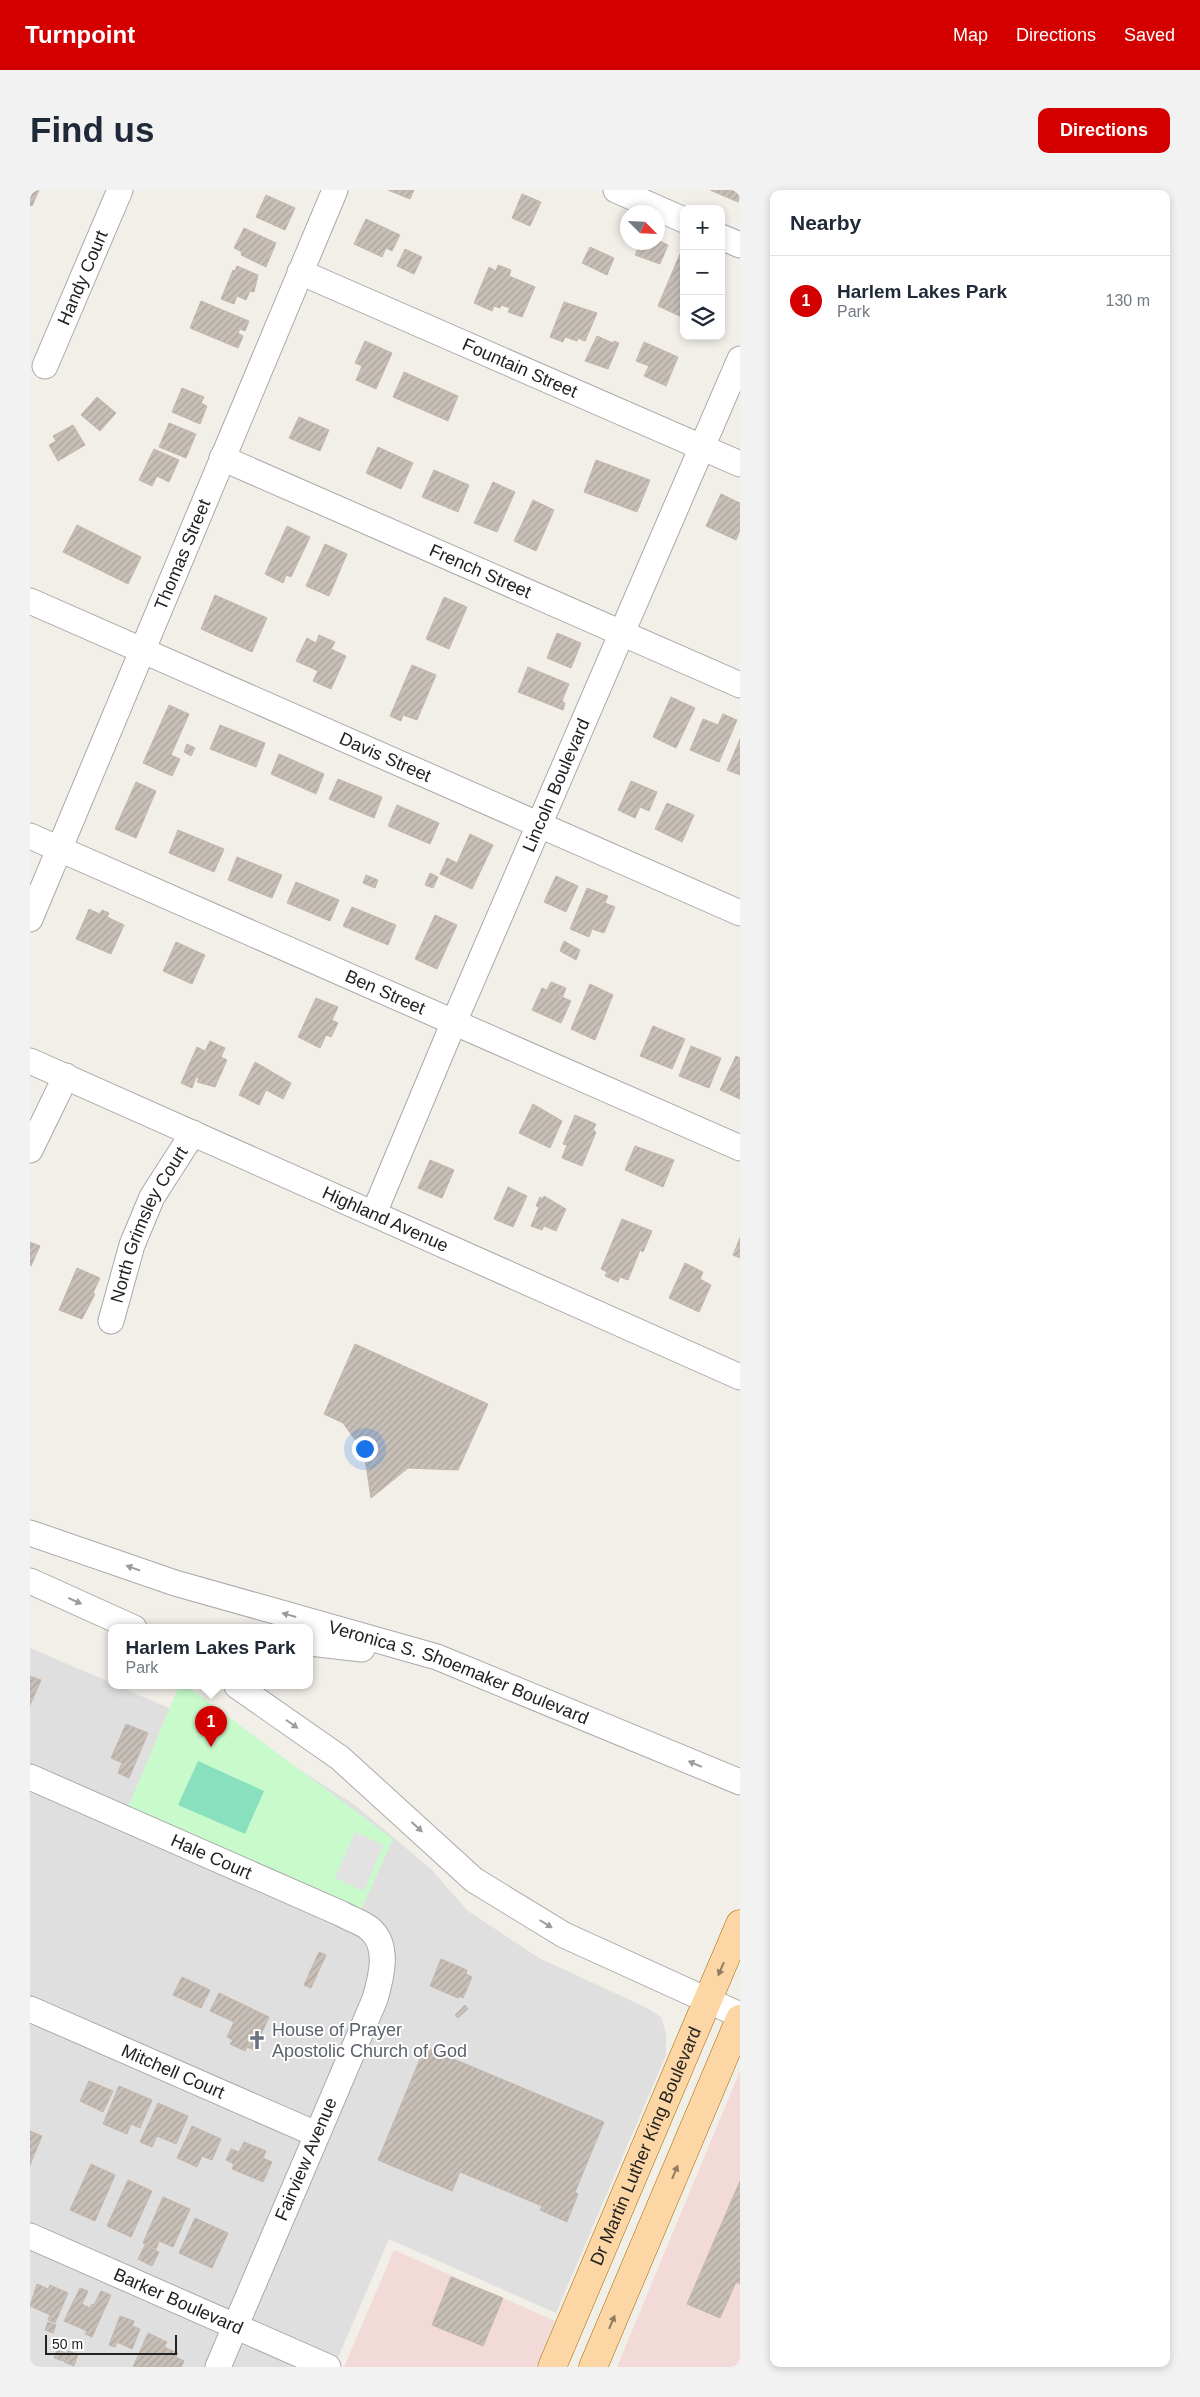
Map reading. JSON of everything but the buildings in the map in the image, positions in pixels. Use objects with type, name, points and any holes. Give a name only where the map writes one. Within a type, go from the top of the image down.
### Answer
[{"type":"main road","name":"Dr Martin Luther King Boulevard","points":[[559,2360],[740,1924]]},
{"type":"main road","name":"Dr Martin Luther King Boulevard","points":[[593,2367],[740,2018]]},
{"type":"street","name":"Handy Court","points":[[46,366],[120,190]]},
{"type":"street","name":"Thomas Street","points":[[30,919],[144,651],[222,458],[335,190]]},
{"type":"street","points":[[616,190],[680,218]]},
{"type":"street","points":[[725,239],[740,245]]},
{"type":"street","name":"Fountain Street","points":[[300,272],[740,464]]},
{"type":"street","name":"Lincoln Boulevard","points":[[374,1214],[454,1022],[740,359]]},
{"type":"street","name":"French Street","points":[[222,458],[740,685]]},
{"type":"street","name":"Davis Street","points":[[30,601],[740,913]]},
{"type":"street","name":"Ben Street","points":[[30,836],[740,1148]]},
{"type":"street","name":"Highland Avenue","points":[[30,1061],[740,1376]]},
{"type":"street","points":[[30,1150],[66,1076]]},
{"type":"street","name":"North Grimsley Court","points":[[112,1321],[132,1245],[152,1197],[193,1133]]},
{"type":"street","name":"Veronica S. Shoemaker Boulevard","points":[[30,1533],[175,1583],[437,1657],[740,1782]]},
{"type":"street","points":[[30,1581],[125,1624]]},
{"type":"street","points":[[313,1643],[437,1657]]},
{"type":"street","points":[[246,1689],[264,1695],[340,1758],[474,1880],[564,1935],[740,2015]]},
{"type":"street","name":"Hale Court","points":[[30,1777],[342,1914],[370,1929],[382,1948]]},
{"type":"street","name":"Fairview Avenue","points":[[218,2367],[375,1999],[382,1974],[382,1948]]},
{"type":"street","name":"Mitchell Court","points":[[30,2009],[316,2134]]},
{"type":"street","name":"Barker Boulevard","points":[[30,2236],[328,2367]]},
{"type":"shaded area","points":[[30,1648],[108,1681],[108,1689],[125,1689],[234,1736],[292,1765],[355,1805],[432,1870],[468,1911],[539,1958],[645,2007],[661,2017],[666,2033],[666,2055],[556,2313],[389,2239],[334,2367],[30,2367]]},
{"type":"shaded area","points":[[355,1832],[384,1845],[364,1891],[335,1878]]},
{"type":"shaded area","points":[[740,2071],[740,2367],[617,2367]]},
{"type":"shaded area","points":[[394,2250],[555,2321],[536,2367],[344,2367]]},
{"type":"green space","points":[[178,1689],[191,1689],[393,1839],[359,1914],[126,1812]]},
{"type":"green space","points":[[198,1761],[264,1791],[245,1834],[178,1805]]},
{"type":"place","name":"Harlem Lakes Park","points":[[211,1747]]},
{"type":"place","name":"House of Prayer Apostolic Church of God","points":[[257,2040]]}]
